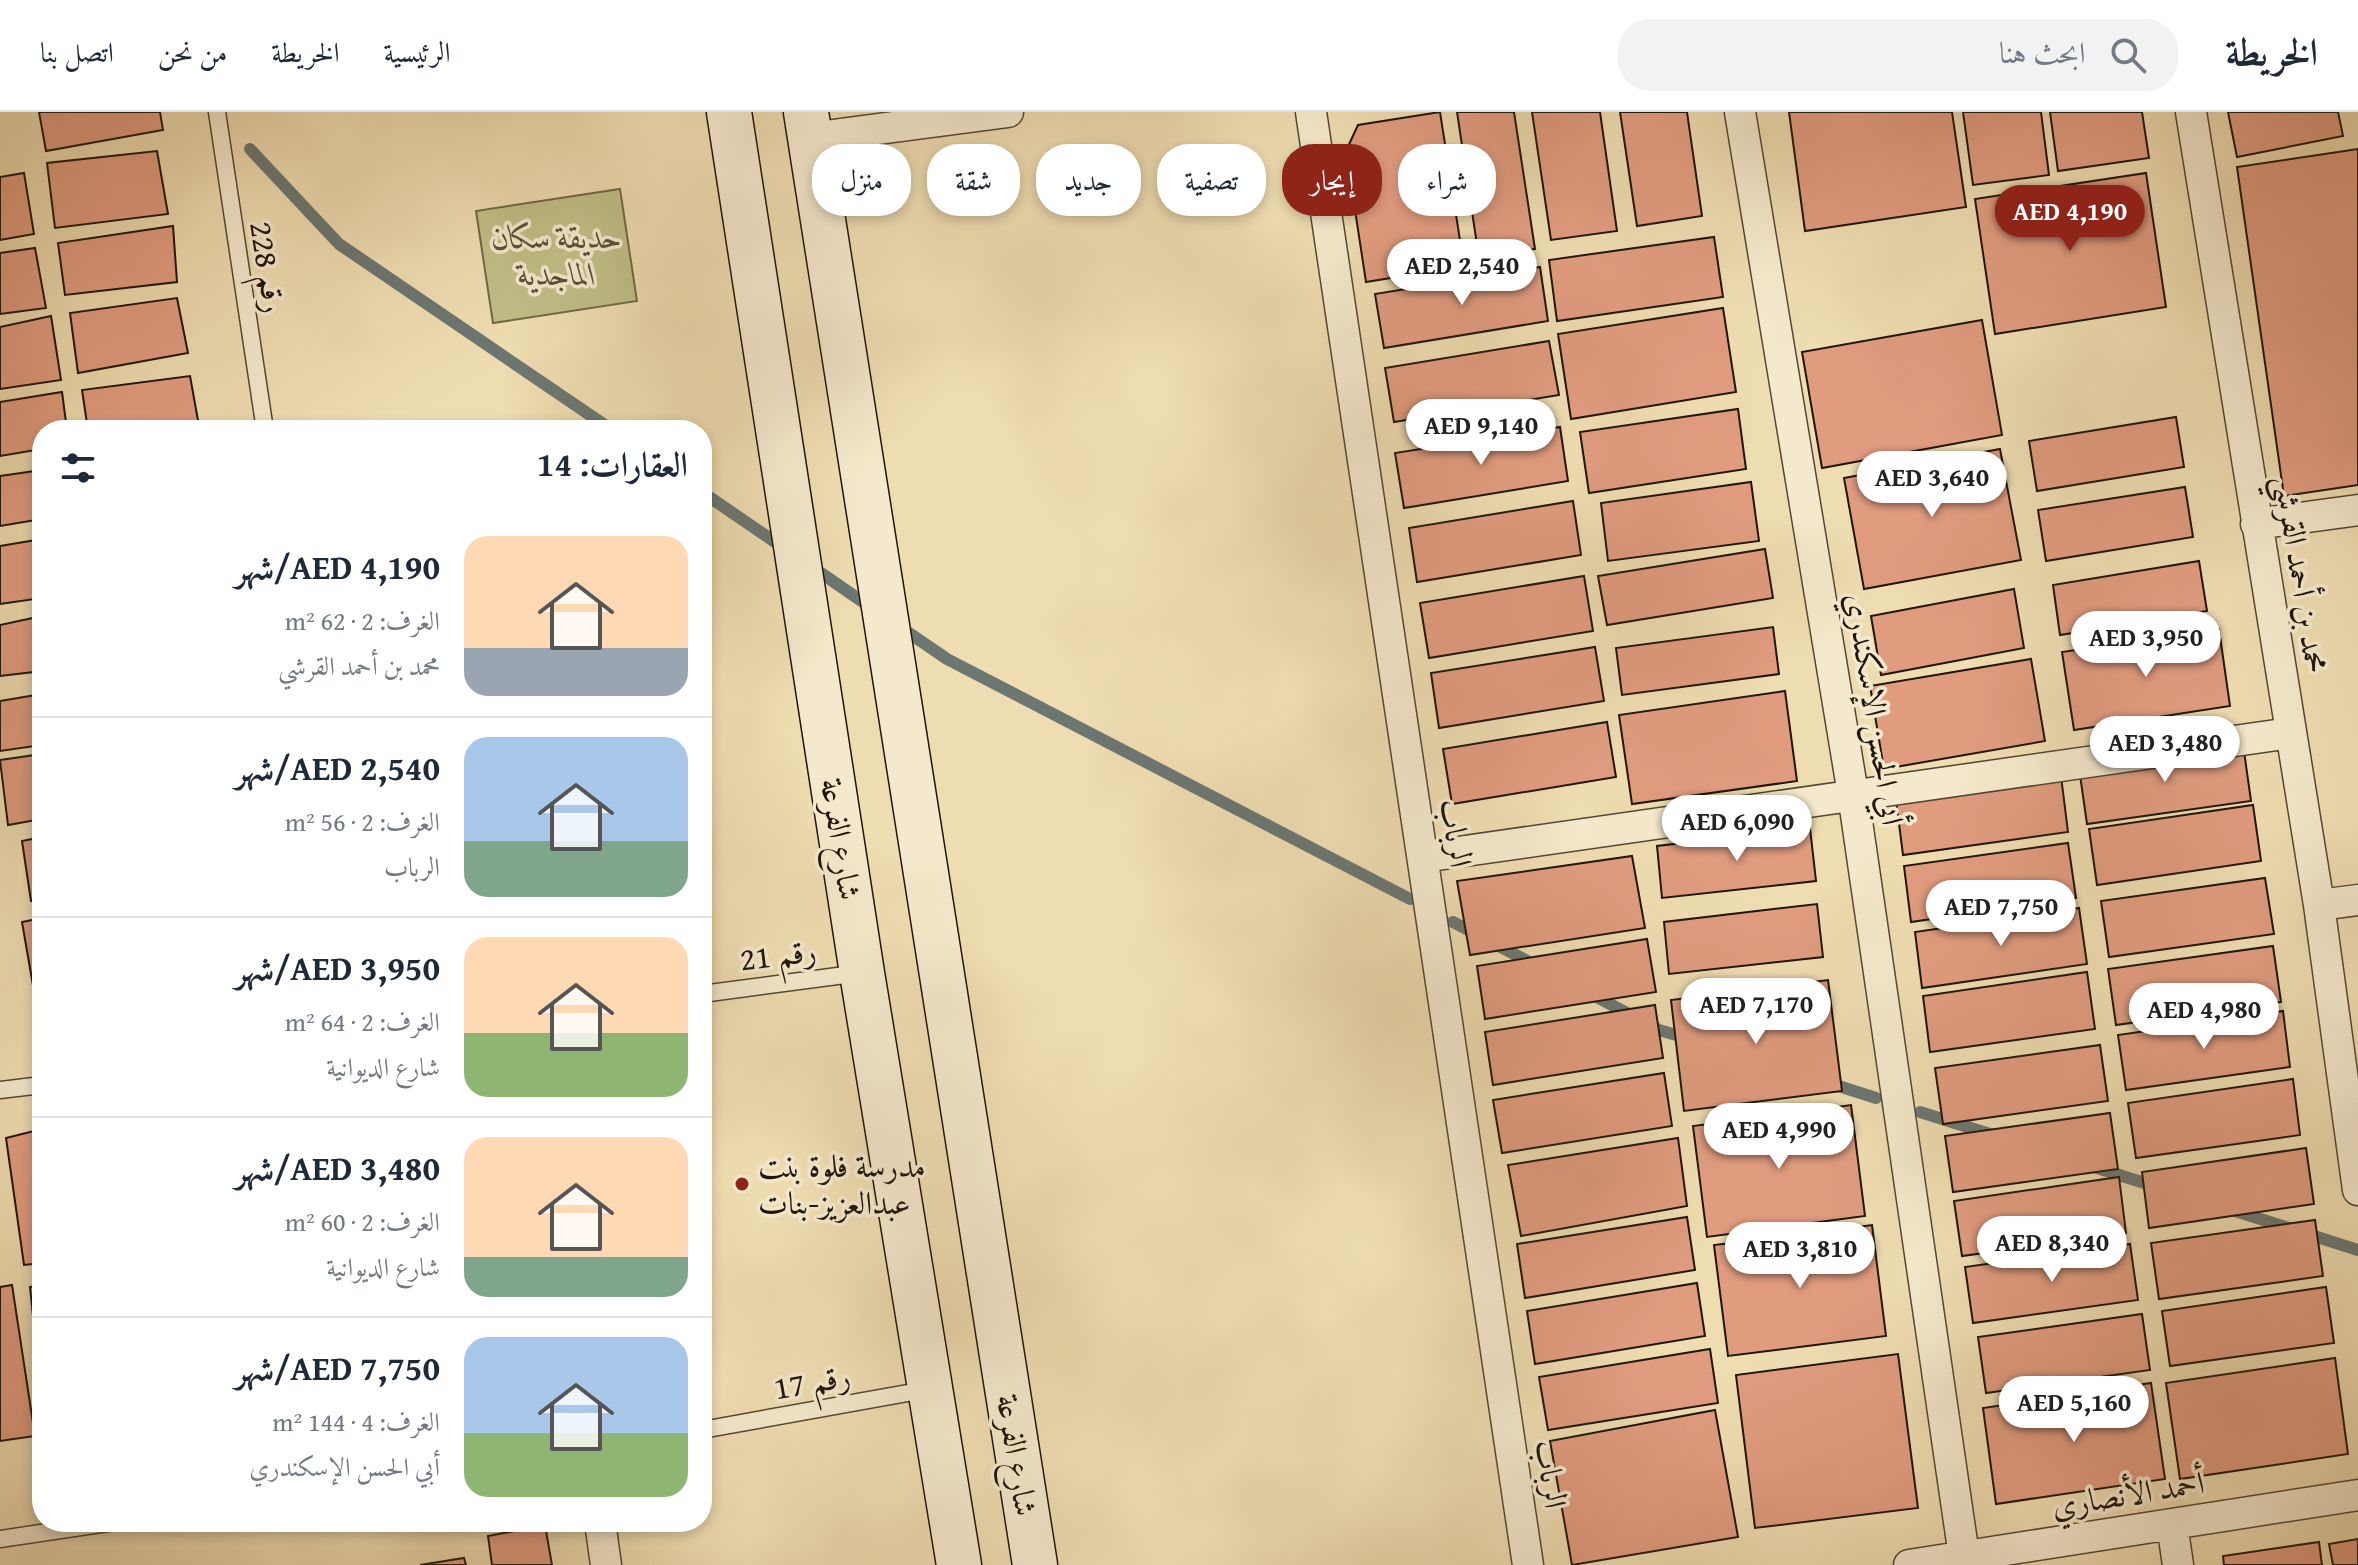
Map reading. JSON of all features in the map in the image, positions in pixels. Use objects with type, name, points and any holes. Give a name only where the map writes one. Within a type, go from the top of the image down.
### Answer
[{"type":"street","name":"شارع الفرعة","points":[[729,112],[862,973],[959,1565]]},
{"type":"street","points":[[808,125],[1008,112]]},
{"type":"street","name":"الرباب","points":[[1311,112],[1528,1565]]},
{"type":"street","name":"أبي الحسن الإسكندري","points":[[1740,112],[1853,794],[1964,1556]]},
{"type":"street","name":"محمد بن أحمد القرشي","points":[[2191,112],[2319,905],[2358,1190]]},
{"type":"street","name":"شارع الفرعة","points":[[808,125],[1035,1565]]},
{"type":"street","points":[[2256,524],[2358,510]]},
{"type":"street","points":[[1423,857],[2291,733]]},
{"type":"street","points":[[2319,905],[2358,900]]},
{"type":"street","name":"أحمد الأنصاري","points":[[1909,1565],[2358,1495]]},
{"type":"street","points":[[2172,1524],[2178,1565]]},
{"type":"street","points":[[601,1532],[606,1565]]},
{"type":"lane","name":"رقم 228","points":[[217,112],[263,420]]},
{"type":"lane","name":"رقم 21","points":[[712,993],[862,973]]},
{"type":"lane","points":[[0,1090],[32,1086]]},
{"type":"lane","name":"رقم 17","points":[[712,1428],[932,1389]]},
{"type":"lane","points":[[0,1539],[47,1532]]},
{"type":"green space","name":"حديقة سكان الماجدية","points":[[620,189],[637,301],[493,323],[476,211]]},
{"type":"building","points":[[39,112],[160,112],[163,130],[46,151]]},
{"type":"building","points":[[1440,112],[1445,144],[1398,144],[1398,216],[1456,216],[1464,266],[1366,282],[1356,216],[1382,216],[1382,144],[1349,144],[1358,125]]},
{"type":"building","points":[[1457,112],[1514,112],[1535,249],[1479,258],[1473,216],[1496,216],[1496,144],[1462,144]]},
{"type":"building","points":[[1532,112],[1600,112],[1617,231],[1551,240]]},
{"type":"building","points":[[1620,112],[1687,112],[1702,216],[1637,226]]},
{"type":"building","points":[[1789,112],[1952,112],[1966,207],[1805,231]]},
{"type":"building","points":[[1963,112],[2041,112],[2049,175],[1973,185]]},
{"type":"building","points":[[2050,112],[2142,112],[2149,158],[2058,171]]},
{"type":"building","points":[[2228,112],[2338,112],[2343,136],[2237,157]]},
{"type":"building","points":[[2358,149],[2358,485],[2284,496],[2237,167]]},
{"type":"building","points":[[157,151],[168,214],[55,228],[47,163]]},
{"type":"building","points":[[24,173],[34,234],[0,240],[0,177]]},
{"type":"building","points":[[2146,173],[2166,307],[1995,334],[1975,199]]},
{"type":"building","points":[[173,226],[177,282],[65,295],[58,243]]},
{"type":"building","points":[[1714,237],[1723,297],[1557,321],[1549,260]]},
{"type":"building","points":[[35,248],[46,308],[0,314],[0,253]]},
{"type":"building","points":[[1540,267],[1548,321],[1384,348],[1375,294]]},
{"type":"building","points":[[177,298],[188,353],[78,373],[70,313]]},
{"type":"building","points":[[1723,308],[1736,392],[1571,419],[1558,334]]},
{"type":"building","points":[[51,316],[61,380],[0,389],[0,327]]},
{"type":"building","points":[[1982,320],[2002,435],[1822,468],[1802,352]]},
{"type":"building","points":[[1549,341],[1559,395],[1394,422],[1385,368]]},
{"type":"building","points":[[190,376],[198,420],[86,420],[82,390]]},
{"type":"building","points":[[62,392],[66,420],[32,420],[32,451],[0,456],[0,402]]},
{"type":"building","points":[[1738,409],[1746,469],[1589,493],[1580,432]]},
{"type":"building","points":[[2176,417],[2184,467],[2037,491],[2029,441]]},
{"type":"building","points":[[1560,427],[1568,481],[1404,508],[1395,453]]},
{"type":"building","points":[[2000,449],[2021,560],[1864,589],[1844,478]]},
{"type":"building","points":[[32,471],[32,521],[0,526],[0,476]]},
{"type":"building","points":[[1751,482],[1759,541],[1608,561],[1601,503]]},
{"type":"building","points":[[2185,487],[2193,537],[2046,561],[2038,510]]},
{"type":"building","points":[[1573,501],[1581,555],[1417,582],[1409,528]]},
{"type":"building","points":[[32,541],[32,599],[0,604],[0,546]]},
{"type":"building","points":[[1765,549],[1773,598],[1607,625],[1598,576]]},
{"type":"building","points":[[2199,561],[2207,611],[2060,635],[2053,585]]},
{"type":"building","points":[[1584,576],[1593,631],[1429,658],[1420,603]]},
{"type":"building","points":[[2014,589],[2024,648],[1881,675],[1871,616]]},
{"type":"building","points":[[32,618],[32,672],[0,676],[0,625]]},
{"type":"building","points":[[1773,627],[1779,674],[1622,695],[1616,648]]},
{"type":"building","points":[[2219,629],[2230,706],[2074,730],[2062,652]]},
{"type":"building","points":[[1595,647],[1604,701],[1439,728],[1431,673]]},
{"type":"building","points":[[2031,659],[2045,741],[1884,769],[1870,686]]},
{"type":"building","points":[[1785,691],[1797,781],[1632,804],[1619,715]]},
{"type":"building","points":[[32,696],[32,746],[0,751],[0,701]]},
{"type":"building","points":[[1607,722],[1616,777],[1452,804],[1443,749]]},
{"type":"building","points":[[2243,744],[2251,801],[2087,824],[2079,768]]},
{"type":"building","points":[[32,755],[32,821],[8,825],[0,760]]},
{"type":"building","points":[[2061,776],[2068,832],[1903,855],[1896,800]]},
{"type":"building","points":[[2253,805],[2261,861],[2097,885],[2089,829]]},
{"type":"building","points":[[1810,828],[1816,881],[1662,898],[1657,846]]},
{"type":"building","points":[[32,839],[31,901],[22,841]]},
{"type":"building","points":[[2068,843],[2076,898],[1911,922],[1904,866]]},
{"type":"building","points":[[1632,856],[1645,928],[1470,955],[1457,881]]},
{"type":"building","points":[[2265,878],[2274,934],[2109,957],[2101,901]]},
{"type":"building","points":[[1817,904],[1823,957],[1669,974],[1664,922]]},
{"type":"building","points":[[2079,908],[2087,964],[1922,988],[1915,932]]},
{"type":"building","points":[[32,920],[32,980],[22,922]]},
{"type":"building","points":[[1647,939],[1656,992],[1485,1019],[1477,966]]},
{"type":"building","points":[[2273,946],[2281,1002],[2116,1025],[2108,969]]},
{"type":"building","points":[[2087,972],[2095,1029],[1930,1052],[1923,996]]},
{"type":"building","points":[[1828,980],[1842,1091],[1684,1111],[1671,1000]]},
{"type":"building","points":[[1655,1005],[1663,1058],[1493,1085],[1485,1032]]},
{"type":"building","points":[[2283,1011],[2290,1067],[2126,1090],[2118,1035]]},
{"type":"building","points":[[2100,1045],[2108,1101],[1943,1124],[1935,1068]]},
{"type":"building","points":[[1664,1073],[1672,1126],[1502,1153],[1493,1100]]},
{"type":"building","points":[[2293,1079],[2300,1135],[2136,1158],[2128,1103]]},
{"type":"building","points":[[1851,1105],[1865,1216],[1707,1237],[1693,1126]]},
{"type":"building","points":[[2110,1113],[2118,1169],[1953,1192],[1945,1136]]},
{"type":"building","points":[[32,1132],[32,1264],[24,1265],[6,1138]]},
{"type":"building","points":[[1678,1138],[1687,1206],[1521,1236],[1508,1165]]},
{"type":"building","points":[[2306,1148],[2314,1204],[2149,1228],[2142,1172]]},
{"type":"building","points":[[2119,1177],[2126,1233],[1962,1256],[1954,1201]]},
{"type":"building","points":[[1687,1217],[1695,1270],[1525,1298],[1517,1244]]},
{"type":"building","points":[[2315,1220],[2323,1276],[2159,1299],[2151,1243]]},
{"type":"building","points":[[1872,1225],[1886,1336],[1728,1356],[1714,1245]]},
{"type":"building","points":[[2130,1244],[2138,1300],[1973,1323],[1965,1267]]},
{"type":"building","points":[[1697,1283],[1705,1336],[1535,1364],[1527,1311]]},
{"type":"building","points":[[12,1285],[32,1416],[32,1436],[0,1441],[0,1287]]},
{"type":"building","points":[[2326,1287],[2334,1343],[2170,1366],[2162,1311]]},
{"type":"building","points":[[2142,1314],[2150,1370],[1986,1393],[1978,1337]]},
{"type":"building","points":[[1710,1349],[1718,1403],[1548,1430],[1539,1377]]},
{"type":"building","points":[[1898,1354],[1918,1508],[1755,1528],[1736,1375]]},
{"type":"building","points":[[2335,1358],[2348,1454],[2180,1479],[2166,1383]]},
{"type":"building","points":[[2151,1383],[2165,1479],[1996,1504],[1983,1408]]},
{"type":"building","points":[[1715,1410],[1738,1537],[1572,1565],[1550,1441]]},
{"type":"building","points":[[509,1532],[546,1532],[552,1565],[492,1565],[488,1536]]},
{"type":"building","points":[[2358,1539],[2358,1565],[2333,1565],[2329,1544]]},
{"type":"building","points":[[2319,1542],[2322,1565],[2224,1565],[2223,1556]]},
{"type":"building","points":[[464,1558],[466,1565],[420,1565]]},
{"type":"waterway","points":[[250,149],[339,244],[597,420]]},
{"type":"waterway","points":[[712,499],[775,542]]},
{"type":"waterway","points":[[821,573],[863,602]]},
{"type":"waterway","points":[[909,633],[947,659],[1410,899]]},
{"type":"waterway","points":[[1453,922],[1535,965]]},
{"type":"waterway","points":[[1591,994],[1659,1030],[1690,1039]]},
{"type":"waterway","points":[[1826,1082],[1876,1098]]},
{"type":"waterway","points":[[1920,1112],[1993,1135]]},
{"type":"waterway","points":[[2091,1166],[2157,1187]]},
{"type":"waterway","points":[[2232,1210],[2358,1250]]},
{"type":"place","name":"مدرسة فلوة بنت عبدالعزيز-بنات","points":[[742,1184]]}]
